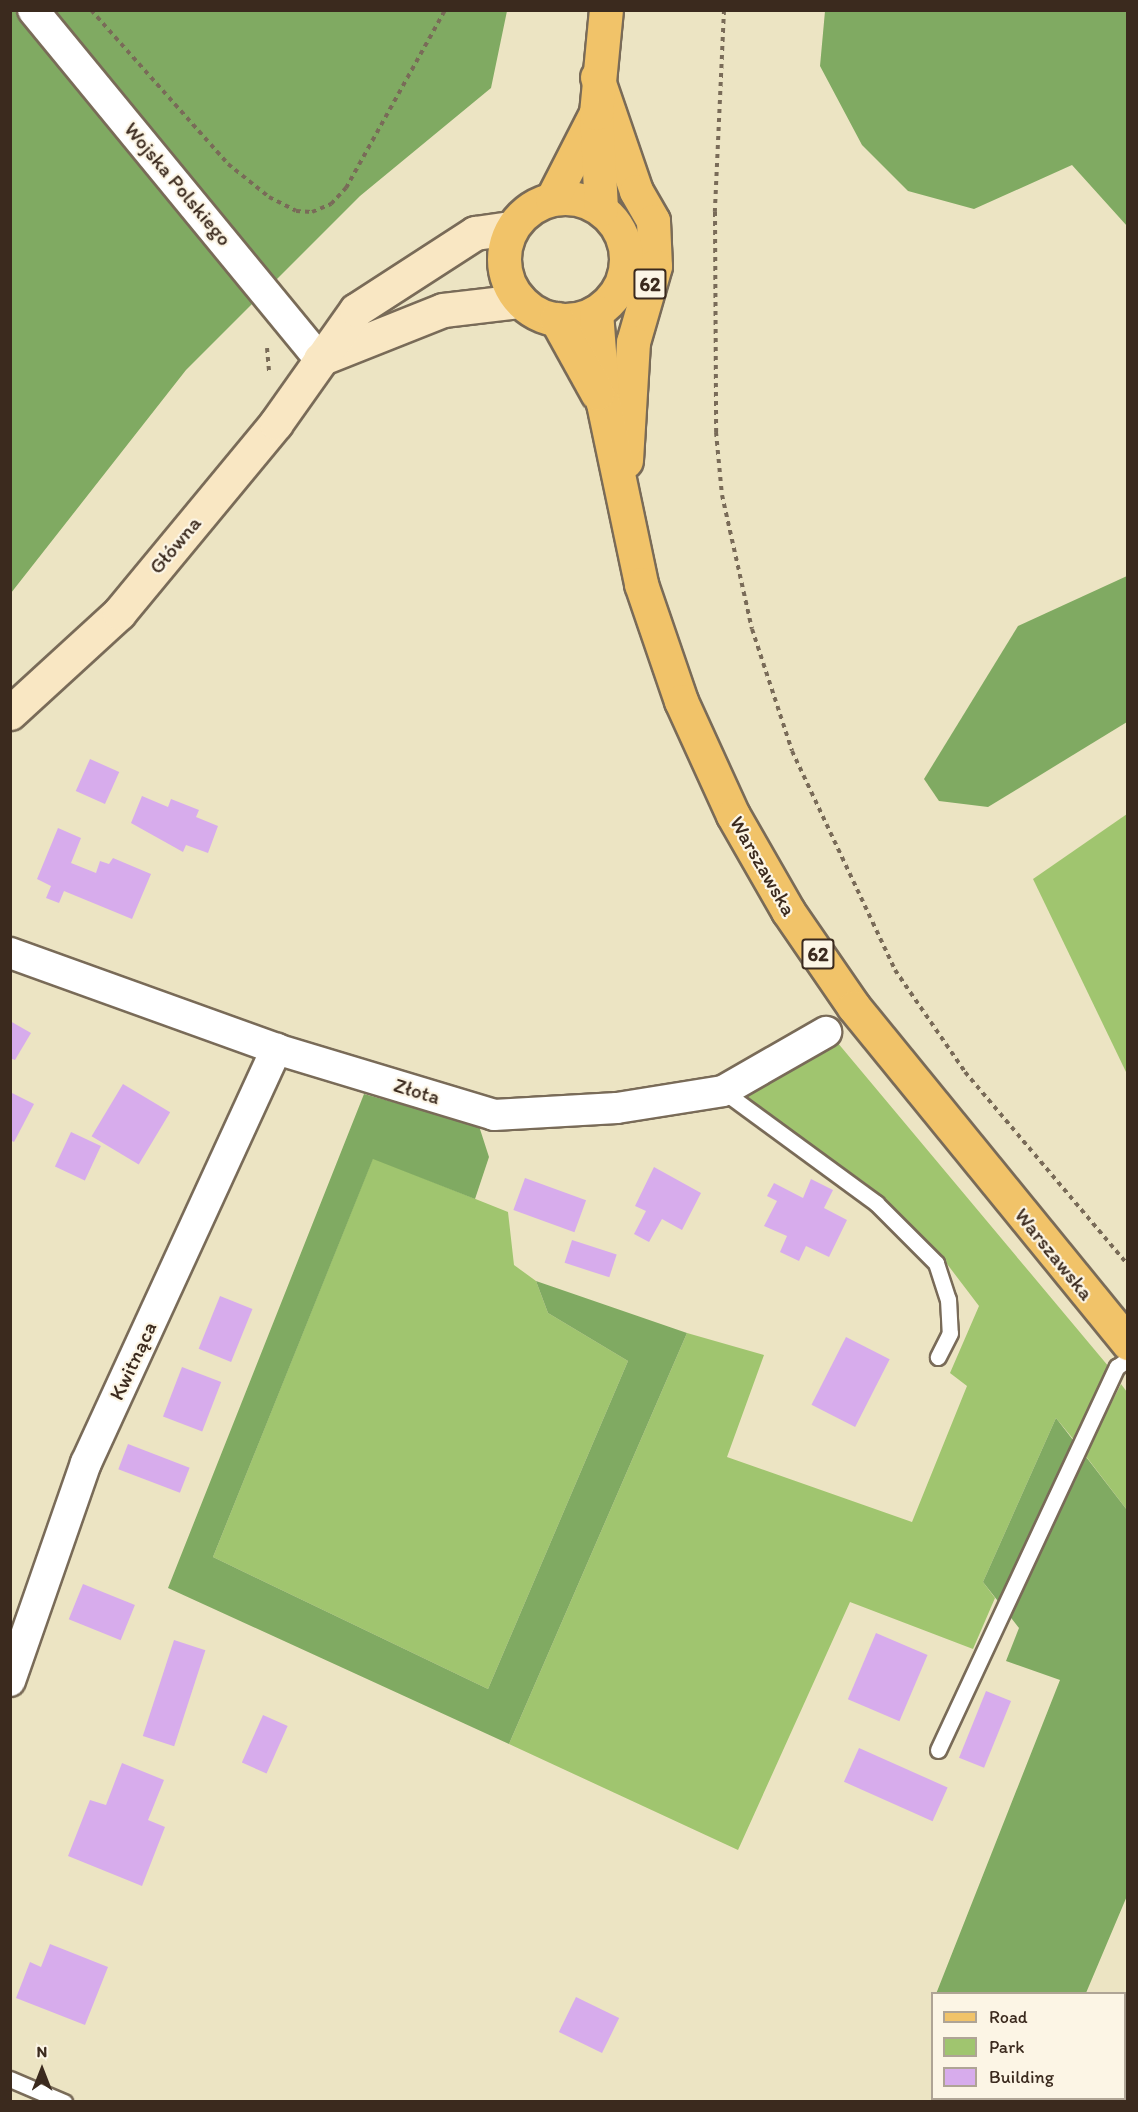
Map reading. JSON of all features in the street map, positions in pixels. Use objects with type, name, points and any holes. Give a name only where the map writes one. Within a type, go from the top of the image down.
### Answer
[{"type":"main road","name":"62","points":[[606,10],[597,77],[636,191],[653,221],[655,266],[633,342],[624,501]]},
{"type":"main road","points":[[520,301],[504,266],[512,228],[536,205],[552,199],[585,201],[601,209],[596,113],[597,77]]},
{"type":"main road","points":[[552,199],[596,113]]},
{"type":"main road","name":"62","points":[[596,312],[622,282],[627,262],[624,241],[601,209]]},
{"type":"main road","name":"Główna","points":[[10,713],[119,613],[276,423],[356,310],[475,233],[512,228]]},
{"type":"main road","points":[[320,359],[443,310],[520,301],[556,319],[596,312]]},
{"type":"main road","name":"Warszawska","points":[[596,312],[603,403],[641,584],[681,701],[733,815],[788,911],[854,1007],[1128,1343]]},
{"type":"main road","name":"Warszawska","points":[[556,319],[603,403]]},
{"type":"street","name":"Wojska Polskiego","points":[[33,10],[320,359]]},
{"type":"street","name":"Złota","points":[[10,953],[276,1049],[494,1114],[616,1108],[723,1091],[826,1032]]},
{"type":"street","name":"Kwitnąca","points":[[10,1681],[86,1463],[276,1049]]},
{"type":"lane","points":[[723,1091],[876,1203],[936,1263],[948,1299],[950,1333],[938,1357]]},
{"type":"lane","points":[[938,1750],[1117,1367],[1128,1359]]},
{"type":"lane","points":[[10,2079],[64,2102]]},
{"type":"path","points":[[91,10],[228,165],[269,197],[296,211],[312,212],[331,204],[346,188],[445,10]]},
{"type":"path","points":[[724,10],[715,212],[716,432],[722,495],[752,629],[792,751],[896,970],[965,1072],[1128,1265]]},
{"type":"green space","points":[[11,11],[507,11],[491,88],[360,196],[186,370],[11,593]]},
{"type":"green space","points":[[825,11],[1127,11],[1127,226],[1072,165],[974,209],[908,191],[862,145],[820,66]]},
{"type":"green space","points":[[1127,576],[1127,722],[988,807],[939,801],[924,779],[1018,626]]},
{"type":"green space","points":[[1127,814],[1127,1074],[1033,879]]},
{"type":"green space","points":[[837,1042],[1109,1367],[1074,1440],[1056,1418],[983,1582],[995,1598],[973,1649],[850,1602],[738,1850],[509,1744],[687,1333],[764,1355],[727,1457],[912,1522],[967,1386],[950,1373],[979,1306],[944,1260],[867,1184],[738,1093]]},
{"type":"green space","points":[[364,1094],[479,1126],[489,1157],[475,1199],[373,1159],[213,1557],[488,1689],[628,1361],[548,1313],[536,1281],[687,1333],[509,1744],[168,1588]]},
{"type":"green space","points":[[373,1158],[508,1212],[514,1265],[536,1281],[548,1313],[628,1361],[488,1689],[213,1557]]},
{"type":"green space","points":[[1121,1384],[1127,1392],[1127,1510],[1085,1455]]},
{"type":"green space","points":[[1056,1418],[1127,1510],[1127,1896],[1086,1992],[937,1992],[1060,1680],[1006,1661],[1019,1628],[983,1582]]},
{"type":"building","points":[[90,759],[119,772],[105,804],[76,791]]},
{"type":"building","points":[[142,796],[168,807],[171,799],[199,810],[196,817],[218,826],[208,853],[186,845],[183,852],[131,823]]},
{"type":"building","points":[[58,828],[81,838],[71,863],[96,873],[100,861],[109,864],[113,858],[151,874],[132,919],[64,891],[59,903],[46,898],[51,886],[37,879]]},
{"type":"building","points":[[10,1021],[31,1033],[15,1060],[10,1058]]},
{"type":"building","points":[[123,1084],[170,1112],[139,1165],[92,1136]]},
{"type":"building","points":[[10,1092],[34,1104],[14,1142],[10,1140]]},
{"type":"building","points":[[71,1132],[101,1146],[85,1180],[55,1166]]},
{"type":"building","points":[[654,1167],[701,1193],[682,1230],[662,1219],[649,1242],[634,1234],[646,1211],[635,1206]]},
{"type":"building","points":[[525,1178],[586,1200],[574,1232],[513,1210]]},
{"type":"building","points":[[811,1179],[833,1190],[824,1208],[847,1220],[829,1257],[806,1246],[799,1261],[780,1252],[787,1236],[764,1226],[777,1201],[767,1196],[774,1183],[803,1198]]},
{"type":"building","points":[[572,1240],[617,1255],[609,1277],[565,1263]]},
{"type":"building","points":[[220,1296],[252,1309],[231,1362],[199,1349]]},
{"type":"building","points":[[846,1337],[890,1359],[855,1427],[811,1405]]},
{"type":"building","points":[[182,1367],[221,1382],[202,1432],[163,1416]]},
{"type":"building","points":[[128,1444],[190,1468],[180,1493],[118,1469]]},
{"type":"building","points":[[83,1584],[135,1605],[121,1640],[69,1619]]},
{"type":"building","points":[[876,1633],[928,1655],[899,1721],[848,1699]]},
{"type":"building","points":[[174,1640],[205,1650],[174,1746],[143,1736]]},
{"type":"building","points":[[986,1691],[1011,1701],[984,1768],[959,1758]]},
{"type":"building","points":[[263,1715],[288,1726],[267,1773],[242,1763]]},
{"type":"building","points":[[859,1748],[948,1787],[933,1821],[844,1782]]},
{"type":"building","points":[[122,1763],[164,1780],[148,1820],[165,1827],[142,1886],[68,1856],[90,1800],[106,1805]]},
{"type":"building","points":[[50,1944],[108,1967],[85,2025],[16,1998],[30,1962],[41,1967]]},
{"type":"building","points":[[576,1997],[619,2018],[602,2053],[559,2032]]}]
